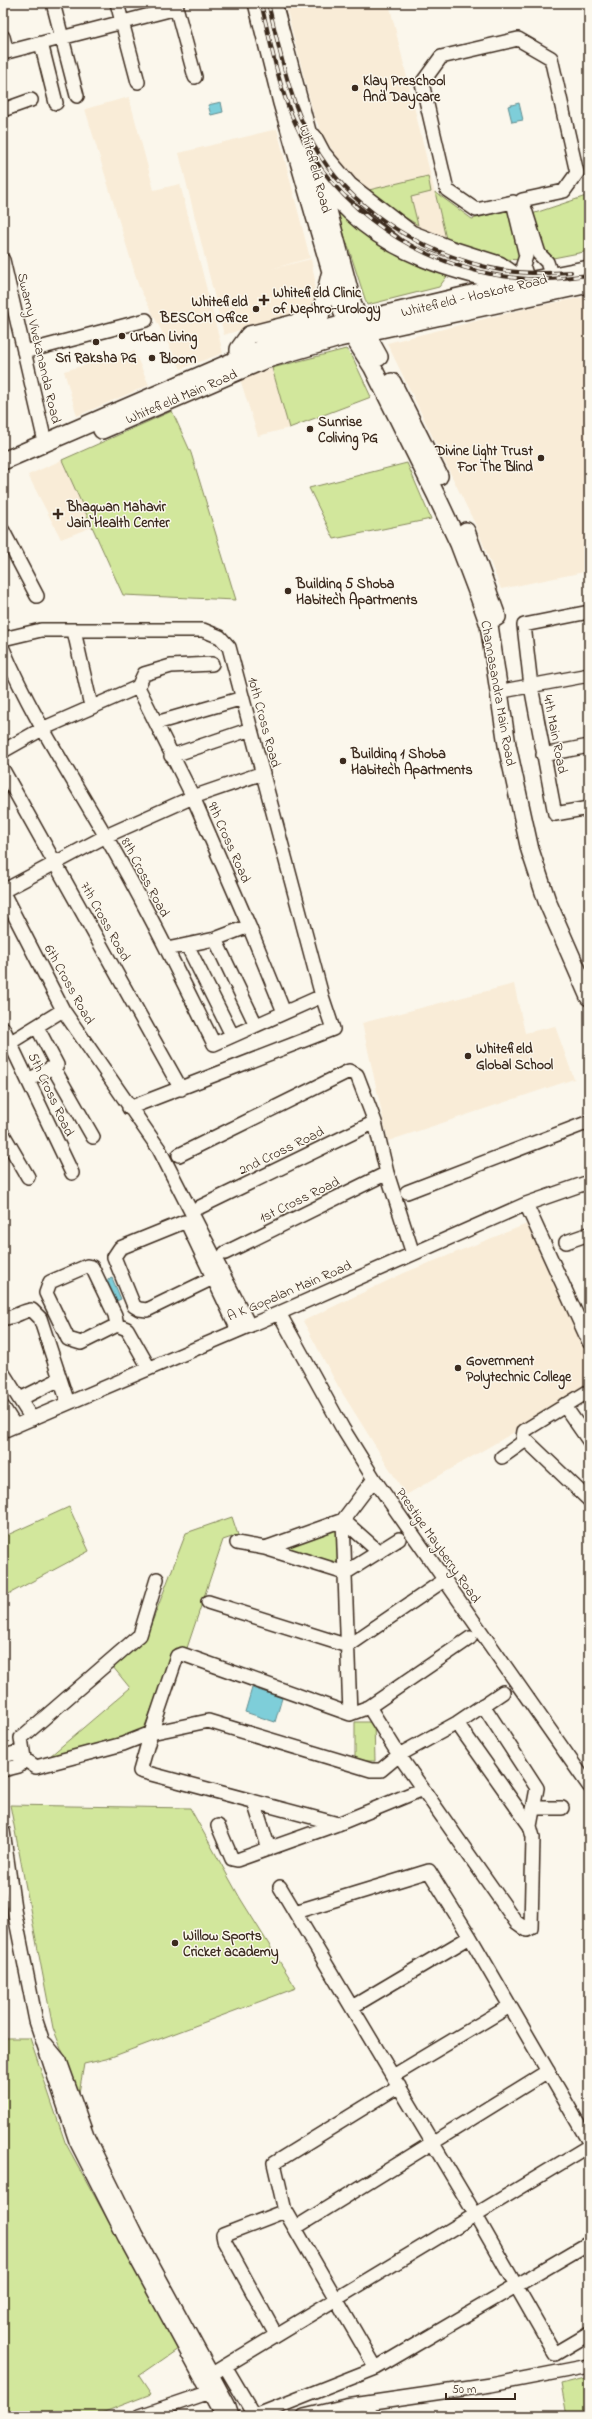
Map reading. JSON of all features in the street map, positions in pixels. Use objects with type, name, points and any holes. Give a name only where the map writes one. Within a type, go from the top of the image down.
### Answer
[{"type":"main road","name":"Whitefield Road","points":[[256,3],[270,14],[303,118],[356,328]]},
{"type":"main road","name":"Whitefield Road","points":[[270,14],[330,274],[356,328]]},
{"type":"main road","points":[[303,118],[322,154],[349,186],[381,212],[411,234],[452,250],[499,265],[522,282]]},
{"type":"main road","points":[[316,168],[338,199],[360,221],[395,246],[458,271],[522,282]]},
{"type":"main road","name":"Whitefield - Hoskote Road","points":[[356,328],[522,282],[589,269]]},
{"type":"main road","points":[[239,357],[239,349],[250,335],[320,317],[330,274]]},
{"type":"main road","name":"Whitefield - Hoskote Road","points":[[356,328],[589,284]]},
{"type":"main road","name":"Whitefield Main Road","points":[[3,461],[239,357],[273,344],[356,328]]},
{"type":"main road","name":"Whitefield Main Road","points":[[3,473],[264,360],[356,328]]},
{"type":"main road","name":"Channasandra Main Road","points":[[356,328],[373,368],[459,544],[494,625],[508,690],[522,798],[530,816],[556,897],[589,973]]},
{"type":"main road","points":[[52,439],[67,437],[117,416]]},
{"type":"main road","name":"Channasandra Main Road","points":[[494,625],[530,850],[545,895],[589,997]]},
{"type":"street","points":[[53,3],[77,96]]},
{"type":"street","points":[[117,3],[138,82]]},
{"type":"street","points":[[3,37],[5,52],[122,22],[176,6],[195,77]]},
{"type":"street","points":[[518,38],[551,58],[577,173],[564,191],[517,201],[476,210],[447,190],[422,83],[441,57],[518,38]]},
{"type":"street","points":[[41,43],[56,103]]},
{"type":"street","points":[[3,110],[31,100]]},
{"type":"street","points":[[517,201],[532,255]]},
{"type":"street","points":[[522,282],[523,265],[532,255]]},
{"type":"street","points":[[532,255],[548,262],[552,277]]},
{"type":"street","name":"Swamy Vivekananda Road","points":[[3,260],[24,352],[52,439]]},
{"type":"street","points":[[24,352],[146,320]]},
{"type":"street","points":[[3,531],[37,596]]},
{"type":"street","name":"4th Main Road","points":[[589,612],[524,625],[528,687],[555,814],[589,808]]},
{"type":"street","name":"10th Cross Road","points":[[3,638],[41,630],[202,630],[213,632],[229,647],[322,996],[333,1029],[181,1089]]},
{"type":"street","points":[[74,631],[91,706]]},
{"type":"street","name":"8th Cross Road","points":[[3,649],[42,729],[106,836],[167,949],[214,1044],[232,1035]]},
{"type":"street","points":[[3,751],[42,729],[91,706],[138,687],[144,674],[159,668],[212,664]]},
{"type":"street","points":[[508,690],[589,675]]},
{"type":"street","name":"9th Cross Road","points":[[138,687],[193,798],[249,926],[284,1012]]},
{"type":"street","points":[[156,723],[242,698]]},
{"type":"street","points":[[171,756],[251,729]]},
{"type":"street","points":[[543,755],[589,746]]},
{"type":"street","name":"7th Cross Road","points":[[3,770],[181,1089]]},
{"type":"street","points":[[3,892],[55,862],[106,836],[193,798],[263,773]]},
{"type":"street","name":"6th Cross Road","points":[[3,892],[63,1010],[129,1108],[159,1149],[244,1328]]},
{"type":"street","points":[[167,949],[215,939],[249,926]]},
{"type":"street","points":[[215,939],[256,1025]]},
{"type":"street","points":[[187,945],[232,1035],[322,996]]},
{"type":"street","points":[[7,1045],[63,1010]]},
{"type":"street","points":[[28,1080],[57,1065],[37,1027]]},
{"type":"street","name":"5th Cross Road","points":[[3,1028],[7,1045],[28,1080],[72,1173]]},
{"type":"street","points":[[53,1067],[93,1137]]},
{"type":"street","points":[[179,1155],[341,1073],[349,1071],[358,1075],[375,1122],[387,1173],[413,1254]]},
{"type":"street","points":[[129,1108],[181,1089]]},
{"type":"street","name":"2nd Cross Road","points":[[200,1207],[375,1122]]},
{"type":"street","points":[[408,1192],[589,1122]]},
{"type":"street","points":[[3,1134],[28,1177]]},
{"type":"street","name":"1st Cross Road","points":[[225,1253],[387,1173]]},
{"type":"street","name":"A K Gopalan Main Road","points":[[9,1429],[279,1313],[526,1204],[589,1182]]},
{"type":"street","points":[[526,1204],[589,1342]]},
{"type":"street","points":[[213,1278],[147,1310],[139,1309],[134,1306],[114,1257],[120,1248],[184,1222],[188,1225],[213,1278],[244,1328]]},
{"type":"street","points":[[566,1242],[589,1234]]},
{"type":"street","points":[[117,1325],[115,1315],[92,1267],[86,1266],[50,1282],[46,1293],[68,1339],[81,1343],[117,1325],[127,1329],[149,1368]]},
{"type":"street","points":[[3,1318],[15,1317],[26,1310],[32,1310],[40,1318],[68,1403]]},
{"type":"street","name":"Prestige Mayberry Road","points":[[279,1313],[343,1429],[374,1479],[589,1786]]},
{"type":"street","points":[[3,1374],[32,1419]]},
{"type":"street","points":[[20,1399],[60,1379]]},
{"type":"street","points":[[589,1391],[524,1431],[523,1437],[589,1500]]},
{"type":"street","points":[[564,1406],[589,1441]]},
{"type":"street","points":[[3,1407],[9,1429]]},
{"type":"street","points":[[502,1457],[526,1440]]},
{"type":"street","points":[[265,1548],[343,1520],[374,1479]]},
{"type":"street","points":[[343,1520],[378,1552]]},
{"type":"street","points":[[343,1520],[350,1714]]},
{"type":"street","points":[[237,1543],[265,1548],[345,1573],[399,1539]]},
{"type":"street","points":[[3,1770],[19,1766],[24,1758],[21,1738],[140,1635],[157,1578]]},
{"type":"street","points":[[348,1646],[437,1585]]},
{"type":"street","points":[[208,1602],[348,1646]]},
{"type":"street","points":[[338,1824],[140,1771],[177,1656],[182,1654],[350,1714],[369,1707],[470,1638]]},
{"type":"street","points":[[3,1756],[15,1753],[36,1767],[123,1744],[151,1733],[208,1721],[371,1770],[381,1770],[399,1755],[457,1723],[503,1692]]},
{"type":"street","points":[[483,1705],[537,1788],[535,1808],[530,1826]]},
{"type":"street","points":[[369,1707],[399,1755],[516,1922],[527,1930],[531,1928],[533,1837],[530,1826],[457,1723]]},
{"type":"street","points":[[218,1826],[234,1860],[338,1824],[423,1789]]},
{"type":"street","points":[[254,1802],[269,1849]]},
{"type":"street","points":[[535,1808],[562,1808]]},
{"type":"street","points":[[3,1831],[15,1915],[36,2021],[42,2040],[60,2062],[87,2136],[207,2377],[232,2416]]},
{"type":"street","points":[[295,1912],[429,1871],[470,1936],[589,2142]]},
{"type":"street","points":[[280,1887],[475,2214],[555,2354],[589,2334]]},
{"type":"street","points":[[352,2007],[470,1936]]},
{"type":"street","points":[[376,2368],[285,2211],[274,2163],[510,2006]]},
{"type":"street","points":[[295,2228],[548,2072]]},
{"type":"street","points":[[207,2377],[589,2146]]},
{"type":"street","points":[[276,2335],[224,2240],[224,2235],[285,2211]]},
{"type":"street","points":[[225,2366],[254,2415],[260,2414],[376,2368],[589,2243]]},
{"type":"street","points":[[304,2416],[366,2403],[491,2385],[589,2366]]},
{"type":"street","points":[[140,2416],[215,2391]]},
{"type":"street","points":[[215,2391],[222,2416]]},
{"type":"street","points":[[366,2403],[372,2416]]},
{"type":"shaded area","points":[[285,3],[389,3],[447,243],[391,212],[368,192],[343,166],[325,139],[314,116]]},
{"type":"shaded area","points":[[129,97],[154,190],[180,184],[223,353],[181,369],[139,287],[85,109]]},
{"type":"shaded area","points":[[277,129],[310,258],[271,269],[311,259],[315,280],[313,307],[224,335],[179,153]]},
{"type":"shaded area","name":"Divine Light Trust For The Blind","points":[[589,296],[589,571],[501,589],[476,526],[387,343],[532,307]]},
{"type":"shaded area","points":[[134,351],[149,385],[77,416],[64,371]]},
{"type":"shaded area","points":[[272,368],[289,428],[258,436],[240,379]]},
{"type":"shaded area","points":[[62,460],[92,527],[61,539],[28,475]]},
{"type":"shaded area","name":"Whitefield Global School","points":[[514,984],[525,1033],[555,1026],[574,1079],[388,1141],[362,1023]]},
{"type":"shaded area","name":"Government Polytechnic College","points":[[527,1224],[573,1322],[589,1349],[589,1389],[406,1495],[338,1386],[303,1321],[404,1273]]},
{"type":"green space","points":[[428,176],[431,192],[411,197],[418,225],[396,212],[369,190]]},
{"type":"green space","points":[[435,192],[472,219],[510,210],[521,260],[504,259],[447,243]]},
{"type":"green space","points":[[589,195],[589,251],[548,259],[529,215]]},
{"type":"green space","points":[[335,206],[389,246],[417,262],[448,275],[439,287],[367,305]]},
{"type":"green space","points":[[346,349],[353,358],[371,397],[289,428],[272,368]]},
{"type":"green space","points":[[172,411],[191,453],[236,600],[123,595],[62,460]]},
{"type":"green space","points":[[407,463],[431,519],[334,539],[309,488]]},
{"type":"green space","points":[[69,1507],[89,1551],[3,1597],[3,1537]]},
{"type":"green space","points":[[232,1517],[238,1535],[223,1540],[186,1651],[175,1648],[143,1731],[43,1762],[130,1688],[113,1667],[146,1638],[186,1533]]},
{"type":"green space","points":[[338,1526],[339,1565],[277,1548]]},
{"type":"green space","points":[[355,1722],[374,1722],[375,1761],[355,1761]]},
{"type":"green space","name":"Willow Sports Cricket academy","points":[[10,1805],[190,1808],[240,1898],[296,1988],[106,2059],[84,2064],[79,2093],[53,2028]]},
{"type":"green space","points":[[3,2038],[30,2038],[65,2142],[178,2349],[139,2376],[151,2394],[94,2416],[3,2416]]},
{"type":"green space","points":[[589,2377],[589,2416],[567,2416],[561,2384]]},
{"type":"water","points":[[221,102],[223,112],[211,115],[208,105]]},
{"type":"water","points":[[519,103],[523,120],[512,122],[508,106]]},
{"type":"water","points":[[112,1278],[121,1299],[112,1303],[103,1282]]},
{"type":"water","points":[[252,1688],[282,1698],[275,1722],[245,1712]]},
{"type":"railway","points":[[261,3],[284,96],[296,125],[313,156],[334,184],[358,209],[386,230],[416,248],[448,262],[482,272],[517,278],[535,279],[589,275]]},
{"type":"railway","points":[[268,3],[291,93],[305,128],[313,144],[328,167],[365,207],[410,237],[435,250],[460,259],[486,267],[507,271],[539,273],[571,272]]},
{"type":"place","name":"Klay Preschool And Daycare","points":[[355,88]]},
{"type":"place","name":"Whitefield Clinic of Nephro-Urology","points":[[264,300]]},
{"type":"place","name":"Whitefield BESCOM Office","points":[[256,309]]},
{"type":"place","name":"Urban Living","points":[[122,336]]},
{"type":"place","name":"Sri Raksha PG","points":[[96,342]]},
{"type":"place","name":"Bloom","points":[[152,358]]},
{"type":"place","name":"Sunrise Coliving PG","points":[[310,429]]},
{"type":"place","name":"Divine Light Trust For The Blind","points":[[541,458]]},
{"type":"place","name":"Bhagwan Mahavir Jain Health Center","points":[[58,514]]},
{"type":"place","name":"Building 5 Shoba Habitech Apartments","points":[[288,591]]},
{"type":"place","name":"Building 1 Shoba Habitech Apartments","points":[[343,761]]},
{"type":"place","name":"Whitefield Global School","points":[[468,1056]]},
{"type":"place","name":"Government Polytechnic College","points":[[458,1368]]},
{"type":"place","name":"Willow Sports Cricket academy","points":[[175,1943]]}]
